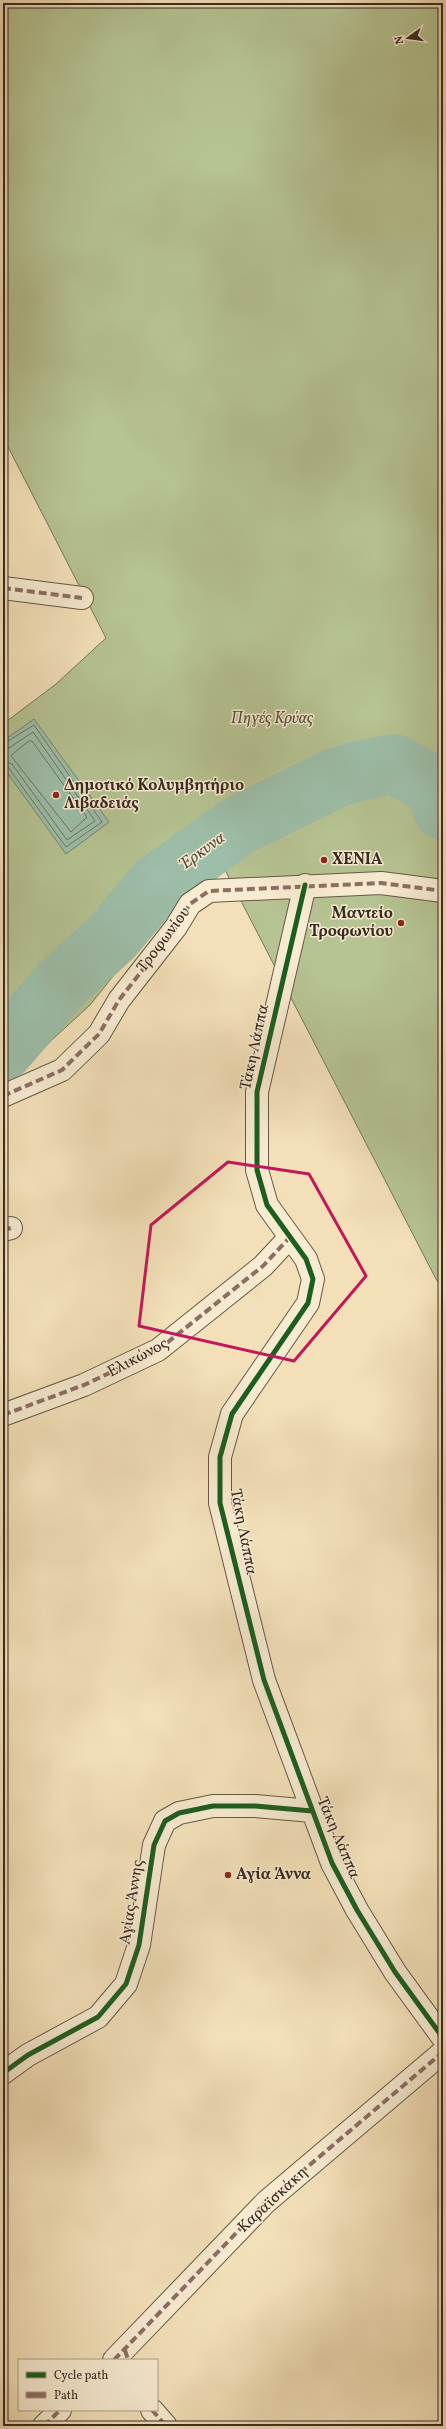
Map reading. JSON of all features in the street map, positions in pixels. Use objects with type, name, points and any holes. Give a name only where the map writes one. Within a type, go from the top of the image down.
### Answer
[{"type":"street","points":[[3,588],[82,598]]},
{"type":"street","name":"Τροφωνίου","points":[[3,1096],[62,1070],[99,1034],[119,1000],[176,927],[190,904],[209,891],[305,885],[381,884],[443,891]]},
{"type":"street","name":"Τάκη Λάππα","points":[[305,885],[257,1092],[257,1170],[267,1205],[306,1259],[313,1279],[308,1303],[232,1414],[220,1456],[220,1503],[264,1680],[332,1863],[357,1910],[395,1972],[443,2038]]},
{"type":"street","name":"Ελικώνος","points":[[3,1416],[84,1386],[158,1350],[263,1266],[290,1237]]},
{"type":"street","name":"Αγίας Άννης","points":[[3,2073],[28,2055],[98,2017],[126,1984],[139,1945],[154,1845],[165,1821],[179,1813],[213,1806],[255,1806],[312,1811]]},
{"type":"street","name":"Καραϊσκάκη","points":[[123,2357],[266,2202],[443,2052]]},
{"type":"street","points":[[44,2426],[59,2411]]},
{"type":"street","points":[[153,2411],[166,2426]]},
{"type":"highlighted area","points":[[228,1162],[309,1174],[366,1276],[294,1361],[139,1326],[151,1225]]},
{"type":"green space","name":"Πηγές Κρύας","points":[[3,3],[443,3],[443,1289],[436,1279],[224,868],[186,885],[90,1005],[31,1059],[3,1074],[3,724],[56,684],[106,638],[3,437]]},
{"type":"water","name":"Δημοτικό Κολυμβητήριο Λιβαδειάς","points":[[34,719],[109,822],[66,854],[3,767],[3,741]]},
{"type":"waterway","name":"Έρκυνα","points":[[3,1051],[59,986],[112,937],[157,884],[238,826],[333,779],[354,772],[394,764],[434,786],[443,810]]},
{"type":"marked path","points":[[3,588],[82,598]]},
{"type":"marked path","points":[[3,1096],[62,1070],[99,1034],[119,1000],[176,927],[190,904],[209,891],[381,883],[443,891]]},
{"type":"marked path","points":[[3,1230],[11,1228]]},
{"type":"marked path","points":[[3,1415],[84,1385],[158,1350],[263,1266],[290,1237]]},
{"type":"marked path","points":[[115,2359],[266,2202],[443,2052]]},
{"type":"marked path","points":[[125,2350],[128,2359]]},
{"type":"marked path","points":[[44,2426],[59,2411]]},
{"type":"marked path","points":[[153,2411],[166,2426]]},
{"type":"cycle path","points":[[305,885],[257,1092],[257,1170],[267,1205],[306,1259],[313,1279],[308,1303],[232,1414],[220,1457],[220,1503],[264,1680],[332,1863],[357,1910],[395,1972],[443,2038]]},
{"type":"cycle path","points":[[3,2073],[28,2055],[98,2017],[126,1984],[139,1945],[154,1845],[165,1821],[179,1813],[213,1806],[255,1806],[312,1811]]},
{"type":"place","name":"Δημοτικό Κολυμβητήριο Λιβαδειάς","points":[[56,795]]},
{"type":"place","name":"XENIA","points":[[324,860]]},
{"type":"place","name":"Μαντείο Τροφωνίου","points":[[401,923]]},
{"type":"place","name":"Αγία Άννα","points":[[228,1875]]}]
